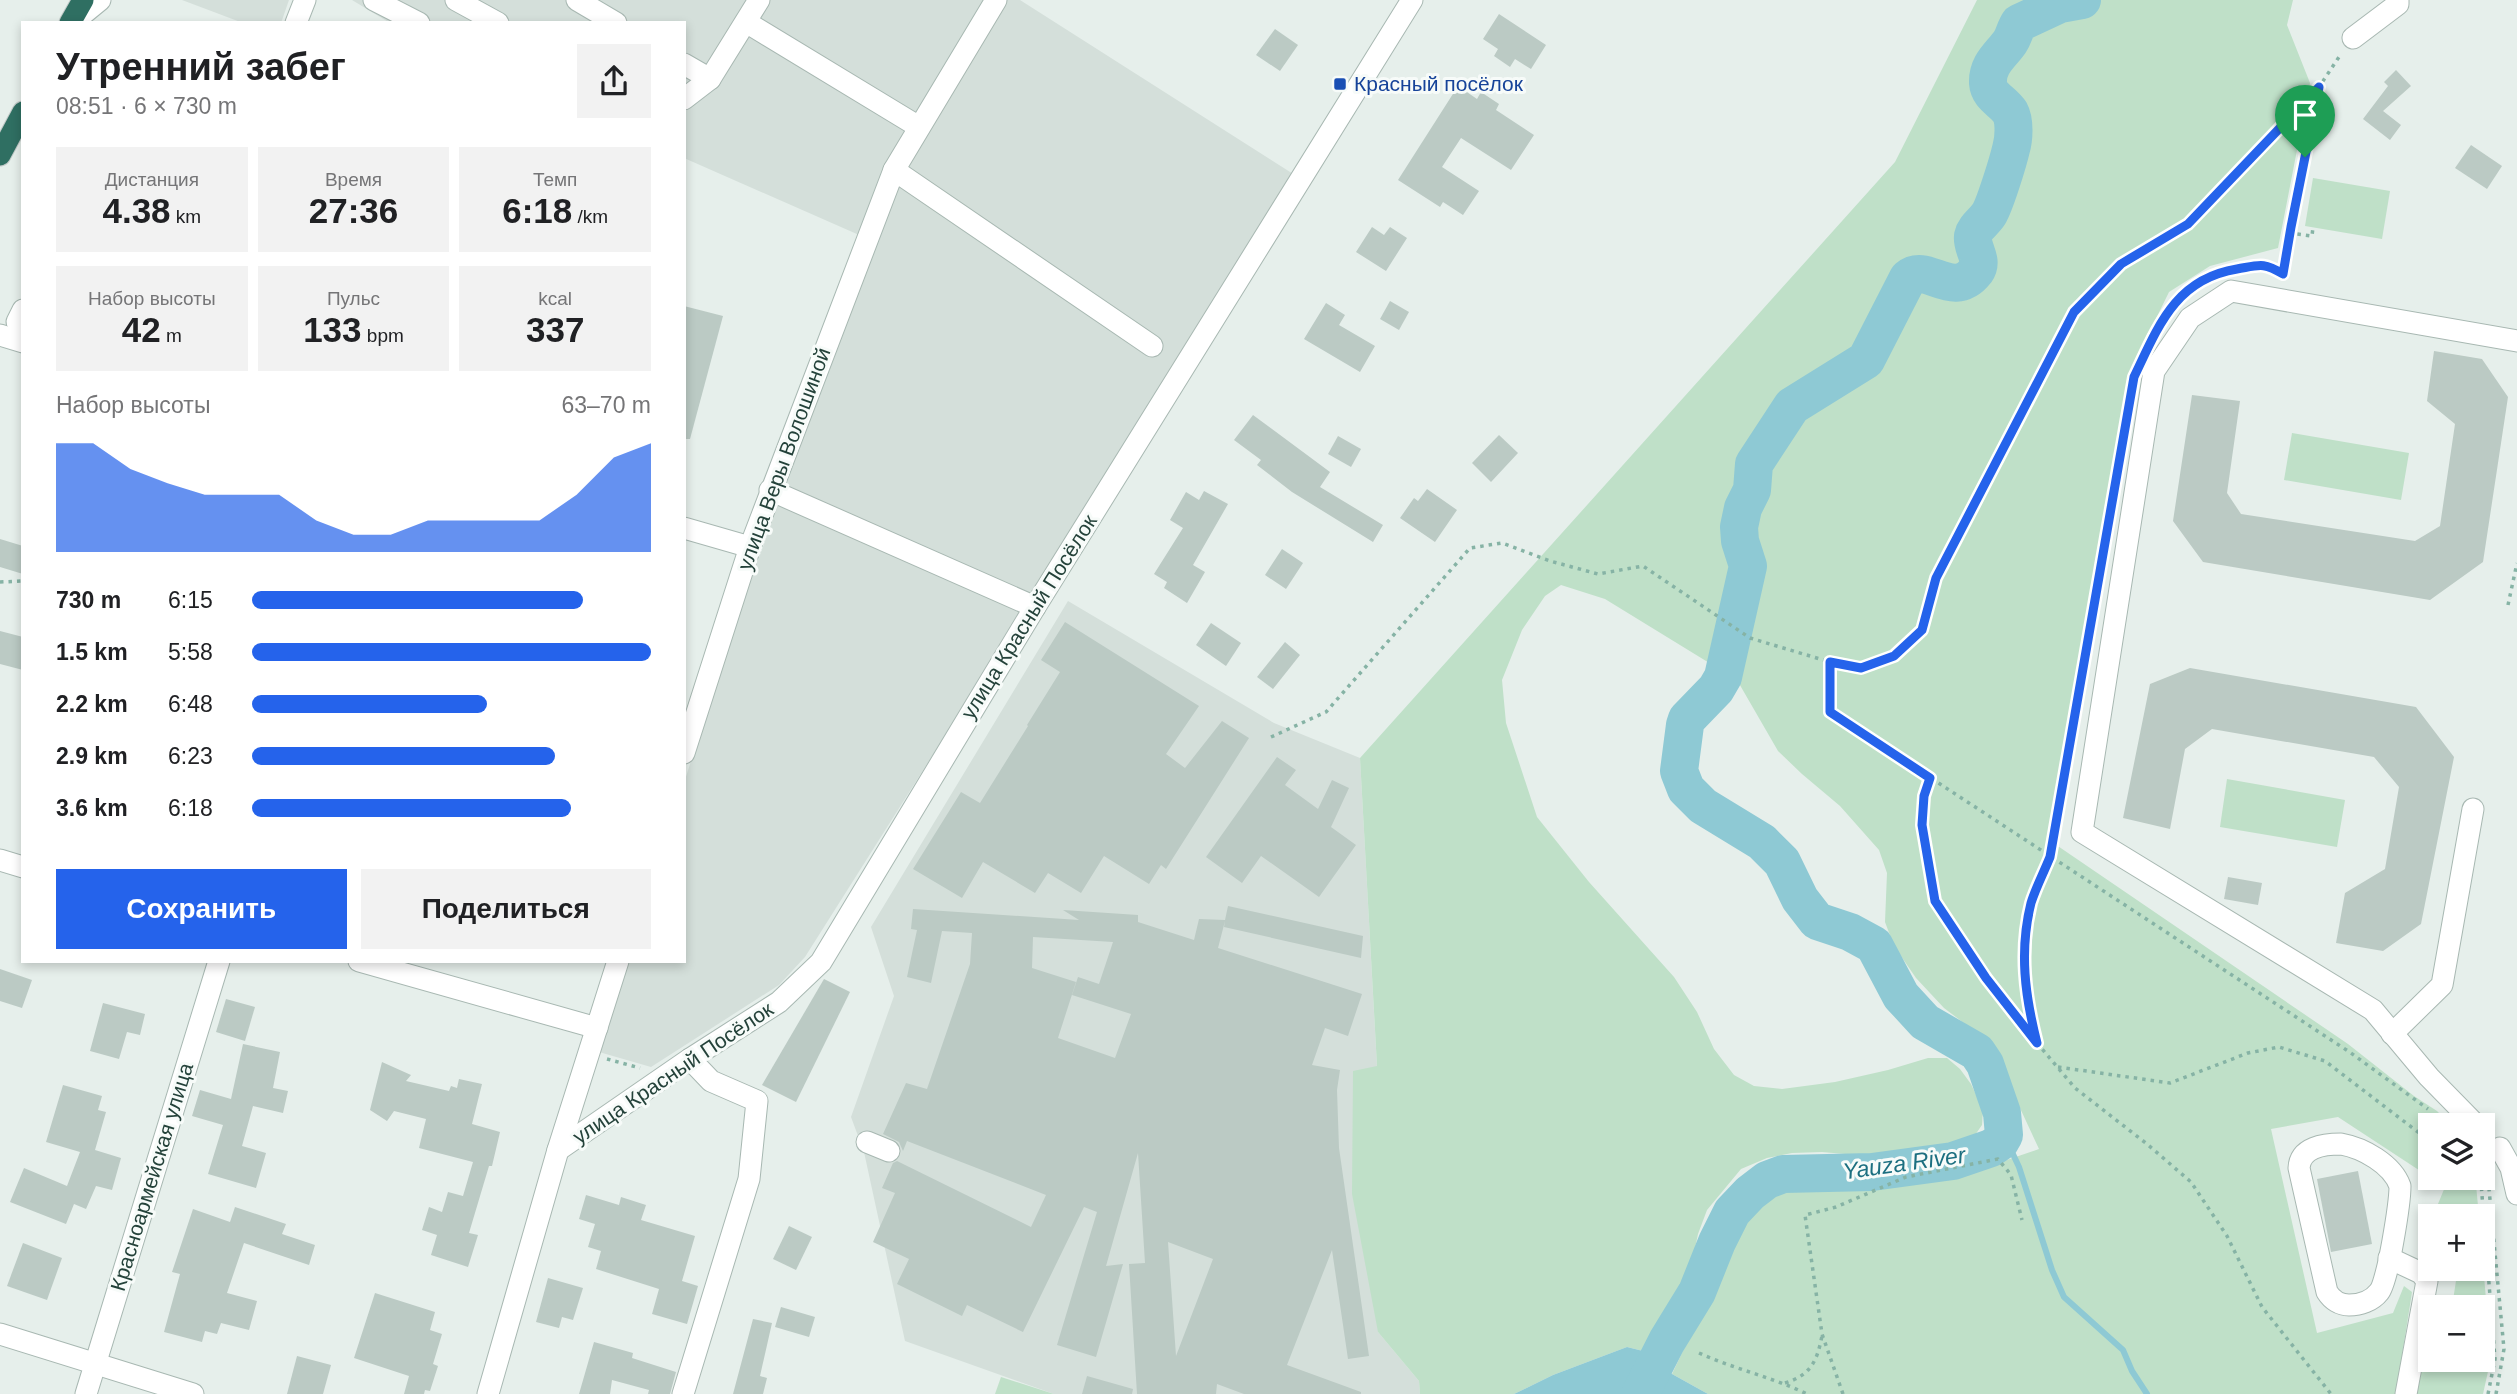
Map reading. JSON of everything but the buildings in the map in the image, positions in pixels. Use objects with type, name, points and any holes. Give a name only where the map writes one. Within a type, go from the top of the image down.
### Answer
[{"type":"highway","points":[[72,21],[83,0]]},
{"type":"highway","points":[[0,155],[21,116]]},
{"type":"street","points":[[74,21],[100,0]]},
{"type":"street","points":[[297,21],[305,0]]},
{"type":"street","points":[[374,0],[415,21]]},
{"type":"street","points":[[456,0],[494,21]]},
{"type":"street","points":[[578,0],[613,21]]},
{"type":"street","points":[[686,97],[710,79],[759,0]]},
{"type":"street","name":"улица Веры Волошиной","points":[[686,747],[770,490],[894,170],[996,0]]},
{"type":"street","name":"улица Красный Посёлок","points":[[558,1150],[690,1059],[779,1002],[821,962],[1035,607],[1412,0]]},
{"type":"street","points":[[2353,38],[2398,4],[2398,0]]},
{"type":"street","points":[[746,22],[919,127]]},
{"type":"street","points":[[686,65],[710,79]]},
{"type":"street","points":[[894,170],[1152,346]]},
{"type":"street","points":[[2464,1113],[2429,1077],[2373,1010],[2082,832],[2154,371],[2190,318],[2231,291],[2517,341]]},
{"type":"street","points":[[0,335],[21,341]]},
{"type":"street","points":[[770,490],[1035,607]]},
{"type":"street","points":[[686,529],[750,547]]},
{"type":"street","points":[[2392,1034],[2442,985],[2473,808]]},
{"type":"street","points":[[0,860],[21,866]]},
{"type":"street","name":"Красноармейская улица","points":[[86,1394],[218,963]]},
{"type":"street","points":[[366,963],[597,1028]]},
{"type":"street","points":[[488,1394],[558,1150],[617,963]]},
{"type":"street","points":[[683,1394],[749,1179],[757,1101],[712,1081],[690,1059]]},
{"type":"street","points":[[867,1142],[889,1151]]},
{"type":"street","points":[[2323,1146],[2350,1146],[2368,1154],[2395,1175],[2400,1191],[2389,1258],[2384,1283],[2374,1297],[2349,1305],[2341,1304],[2330,1297],[2299,1168],[2299,1161],[2306,1152],[2323,1146]]},
{"type":"street","points":[[2495,1148],[2512,1171]]},
{"type":"street","points":[[2389,1258],[2421,1273],[2427,1281],[2406,1394]]},
{"type":"street","points":[[0,1334],[194,1394]]},
{"type":"path","points":[[1271,737],[1326,712],[1470,548],[1502,543],[1550,561],[1598,574],[1643,566],[1750,638],[1830,662],[1861,668],[1894,656],[1922,630],[1936,578],[2074,312],[2121,264],[2188,224],[2319,87],[2353,38]]},
{"type":"path","points":[[2232,270],[2267,264],[2283,274],[2319,87]]},
{"type":"path","points":[[2290,233],[2312,236],[2313,227]]},
{"type":"path","points":[[2178,300],[2192,285],[2220,272]]},
{"type":"path","points":[[2508,605],[2517,563]]},
{"type":"path","points":[[0,582],[21,581]]},
{"type":"path","points":[[2037,1043],[2026,1002],[2023,948],[2032,901],[2050,857],[2092,619]]},
{"type":"path","points":[[1830,662],[1830,712],[2351,1053],[2432,1112]]},
{"type":"path","points":[[1930,778],[1924,796],[1922,825],[1935,901],[1986,978],[2074,1088],[2147,1144],[2190,1182],[2227,1236],[2262,1307],[2331,1394]]},
{"type":"path","points":[[2056,1067],[2170,1083],[2248,1053],[2279,1047],[2325,1061],[2418,1132]]},
{"type":"path","points":[[589,1054],[652,1071]]},
{"type":"path","points":[[1843,1394],[1822,1334],[1805,1215],[1836,1207],[1906,1177],[1998,1159],[2011,1175],[2022,1220]]},
{"type":"path","points":[[2495,1180],[2512,1171]]},
{"type":"path","points":[[2482,1190],[2490,1295]]},
{"type":"path","points":[[2489,1190],[2504,1349],[2496,1394]]},
{"type":"path","points":[[1785,1383],[1796,1380],[1816,1361],[1822,1334]]},
{"type":"path","points":[[2495,1349],[2504,1349]]},
{"type":"path","points":[[1699,1353],[1728,1367],[1785,1383],[1807,1394]]},
{"type":"path","points":[[2488,1394],[2493,1372]]},
{"type":"shaded area","points":[[182,0],[289,0],[282,21],[238,21]]},
{"type":"shaded area","points":[[352,0],[1020,0],[1298,177],[805,957],[779,985],[651,1067],[599,1052],[627,963],[686,963],[686,777],[735,623],[875,242],[686,159],[686,21],[387,21]]},
{"type":"shaded area","points":[[1068,601],[1274,723],[1360,758],[1377,1067],[1378,1332],[1419,1381],[1420,1394],[1054,1394],[905,1341],[864,1152],[851,1117],[894,996],[871,927]]},
{"type":"green space","points":[[1977,0],[2293,0],[2287,25],[2310,83],[2278,248],[2210,266],[2169,292],[2129,374],[2049,840],[2348,1044],[2439,1113],[2418,1113],[2418,1169],[2338,1117],[2271,1129],[2317,1333],[2393,1313],[2404,1286],[2412,1292],[2396,1394],[1708,1394],[1672,1374],[1740,1230],[1759,1202],[1779,1192],[1900,1184],[1995,1164],[2039,1149],[2000,1065],[1977,1033],[1944,1008],[1916,978],[1894,946],[1885,922],[1887,873],[1879,850],[1840,806],[1778,751],[1737,680],[1605,599],[1561,585],[1545,596],[1522,630],[1502,680],[1506,723],[1537,817],[1589,882],[1674,977],[1697,1012],[1714,1049],[1734,1075],[1754,1086],[1782,1089],[1835,1082],[1928,1058],[1947,1058],[1971,1084],[1983,1110],[1982,1125],[1975,1135],[1942,1148],[1890,1158],[1822,1152],[1792,1153],[1767,1158],[1741,1169],[1707,1210],[1682,1287],[1643,1351],[1627,1347],[1553,1375],[1514,1394],[1420,1394],[1419,1381],[1378,1332],[1352,1194],[1353,1071],[1377,1066],[1360,758],[1895,162]]},
{"type":"green space","points":[[2313,178],[2390,191],[2382,239],[2305,226]]},
{"type":"green space","points":[[2292,433],[2409,453],[2401,500],[2284,480]]},
{"type":"green space","points":[[2227,779],[2345,800],[2337,847],[2220,827]]},
{"type":"green space","points":[[2444,1190],[2476,1190],[2478,1204],[2438,1204]]},
{"type":"green space","points":[[2456,1281],[2484,1281],[2486,1295],[2454,1295]]},
{"type":"green space","points":[[2420,1372],[2488,1372],[2483,1394],[2416,1394]]},
{"type":"green space","points":[[1001,1377],[1054,1394],[995,1394]]},
{"type":"water","points":[[1627,1347],[1643,1351],[1672,1374],[1708,1394],[1514,1394],[1553,1375]]},
{"type":"waterway","name":"Yauza River","points":[[1640,1394],[1667,1341],[1697,1292],[1732,1212],[1767,1180],[1783,1174],[1872,1172],[1953,1161],[1991,1148],[2000,1142],[2004,1135],[2002,1113],[1985,1064],[1977,1052],[1925,1022],[1901,996],[1874,945],[1850,932],[1817,921],[1800,899],[1782,862],[1762,842],[1703,806],[1686,789],[1679,771],[1687,719],[1716,689],[1723,677],[1748,566],[1740,541],[1739,527],[1743,508],[1752,490],[1754,464],[1792,406],[1866,360],[1908,278],[1923,274],[1958,282],[1967,279],[1976,271],[1979,263],[1973,236],[1995,201],[2013,135],[2010,112],[1989,88],[1990,70],[2010,42],[2019,23],[2060,4],[2082,0]]},
{"type":"waterway","points":[[2004,1135],[2019,1167],[2052,1270],[2064,1297],[2123,1350],[2132,1371],[2147,1394]]},
{"type":"place","name":"Красный посёлок","points":[[1340,84]]},
{"type":"route","points":[[2319,87],[2305,157],[2283,274],[2267,264],[2220,272],[2192,285],[2164,316],[2134,377],[2050,857],[2032,901],[2023,948],[2026,1002],[2037,1043],[1986,978],[1935,901],[1922,825],[1924,796],[1930,778],[1830,712],[1830,662],[1861,668],[1894,656],[1922,630],[1936,578],[2074,312],[2121,264],[2188,224],[2319,87]]}]
